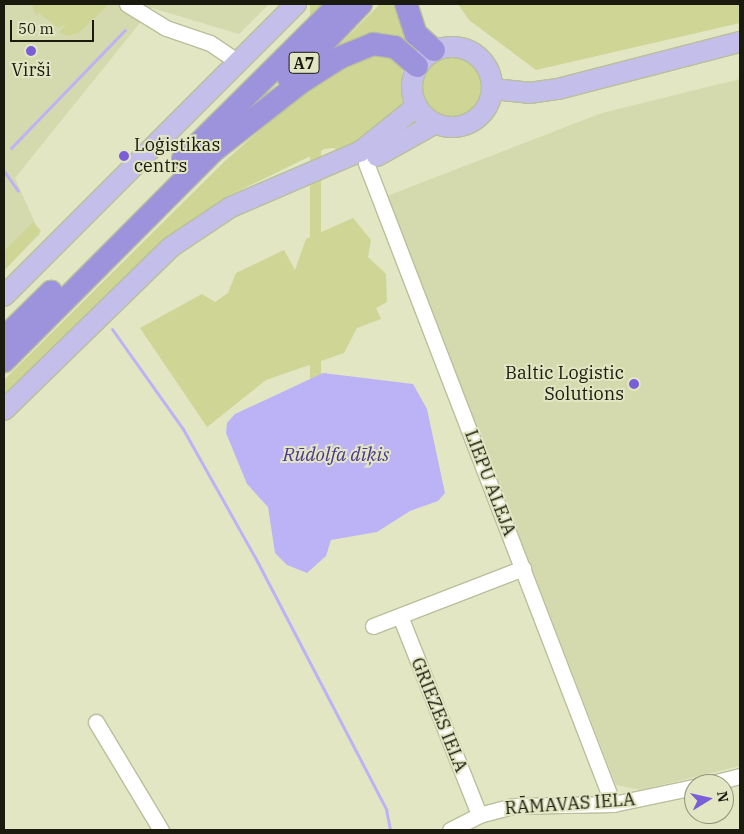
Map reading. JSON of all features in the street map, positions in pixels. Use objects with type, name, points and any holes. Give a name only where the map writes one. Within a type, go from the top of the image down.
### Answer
[{"type":"highway","name":"A7","points":[[4,338],[339,4]]},
{"type":"highway","name":"A7","points":[[4,361],[247,123],[361,4]]},
{"type":"highway","points":[[406,4],[416,34],[434,50]]},
{"type":"highway","points":[[247,123],[317,72],[360,48],[388,44],[417,66]]},
{"type":"main road","points":[[4,296],[296,4]]},
{"type":"main road","points":[[493,89],[529,93],[558,89],[740,42]]},
{"type":"main road","points":[[456,46],[472,50],[486,65],[493,89],[490,101],[476,120],[452,128],[434,124],[417,106],[412,88],[417,66],[434,50],[456,46]]},
{"type":"main road","points":[[4,410],[150,267],[224,211],[361,150],[417,106]]},
{"type":"main road","points":[[150,267],[251,212],[366,163],[434,124]]},
{"type":"street","points":[[127,4],[166,28],[210,43],[238,62]]},
{"type":"street","name":"LIEPU ALEJA","points":[[366,163],[613,804]]},
{"type":"street","points":[[373,626],[523,568]]},
{"type":"street","name":"GRIEZES IELA","points":[[400,616],[479,815]]},
{"type":"street","points":[[96,722],[161,830]]},
{"type":"street","name":"RĀMAVAS IELA","points":[[450,830],[479,815],[512,806],[613,804],[684,790]]},
{"type":"shaded area","points":[[4,4],[269,4],[239,34],[152,8],[15,178],[40,234],[4,270]]},
{"type":"shaded area","points":[[32,4],[109,4],[80,32],[69,36],[59,33],[66,24],[58,28],[39,13],[36,16]]},
{"type":"shaded area","points":[[310,4],[321,4],[321,437],[310,437]]},
{"type":"shaded area","points":[[380,4],[400,4],[412,45],[318,66]]},
{"type":"shaded area","points":[[458,4],[740,4],[740,23],[536,70],[469,20]]},
{"type":"shaded area","points":[[370,54],[387,54],[402,67],[403,106],[342,154],[334,148],[325,149],[230,195],[4,400],[4,380],[225,161],[285,108],[326,77]]},
{"type":"shaded area","points":[[447,54],[459,54],[476,63],[483,74],[485,86],[483,98],[476,109],[459,118],[447,118],[435,113],[426,104],[421,92],[421,80],[426,68],[435,59]]},
{"type":"shaded area","points":[[740,79],[740,766],[707,774],[684,774],[684,780],[641,790],[616,785],[387,196],[602,113]]},
{"type":"shaded area","points":[[353,218],[371,240],[368,257],[386,274],[387,302],[376,308],[381,319],[357,328],[344,353],[266,380],[207,427],[140,328],[202,294],[215,302],[228,293],[236,273],[284,250],[295,270],[306,239]]},
{"type":"shaded area","points":[[33,222],[41,231],[4,271],[4,251]]},
{"type":"water","name":"Rūdolfa dīķis","points":[[323,373],[413,384],[427,409],[445,493],[438,501],[410,511],[377,532],[331,540],[326,556],[307,573],[287,565],[275,553],[268,507],[247,484],[226,433],[227,423],[235,414]]},
{"type":"waterway","points":[[11,148],[125,30]]},
{"type":"waterway","points":[[4,171],[18,191]]},
{"type":"waterway","points":[[112,329],[183,429],[257,561],[386,809],[390,830]]},
{"type":"place","name":"Virši","points":[[31,51]]},
{"type":"place","name":"Loģistikas centrs","points":[[124,156]]},
{"type":"place","name":"Baltic Logistic Solutions","points":[[634,384]]}]
